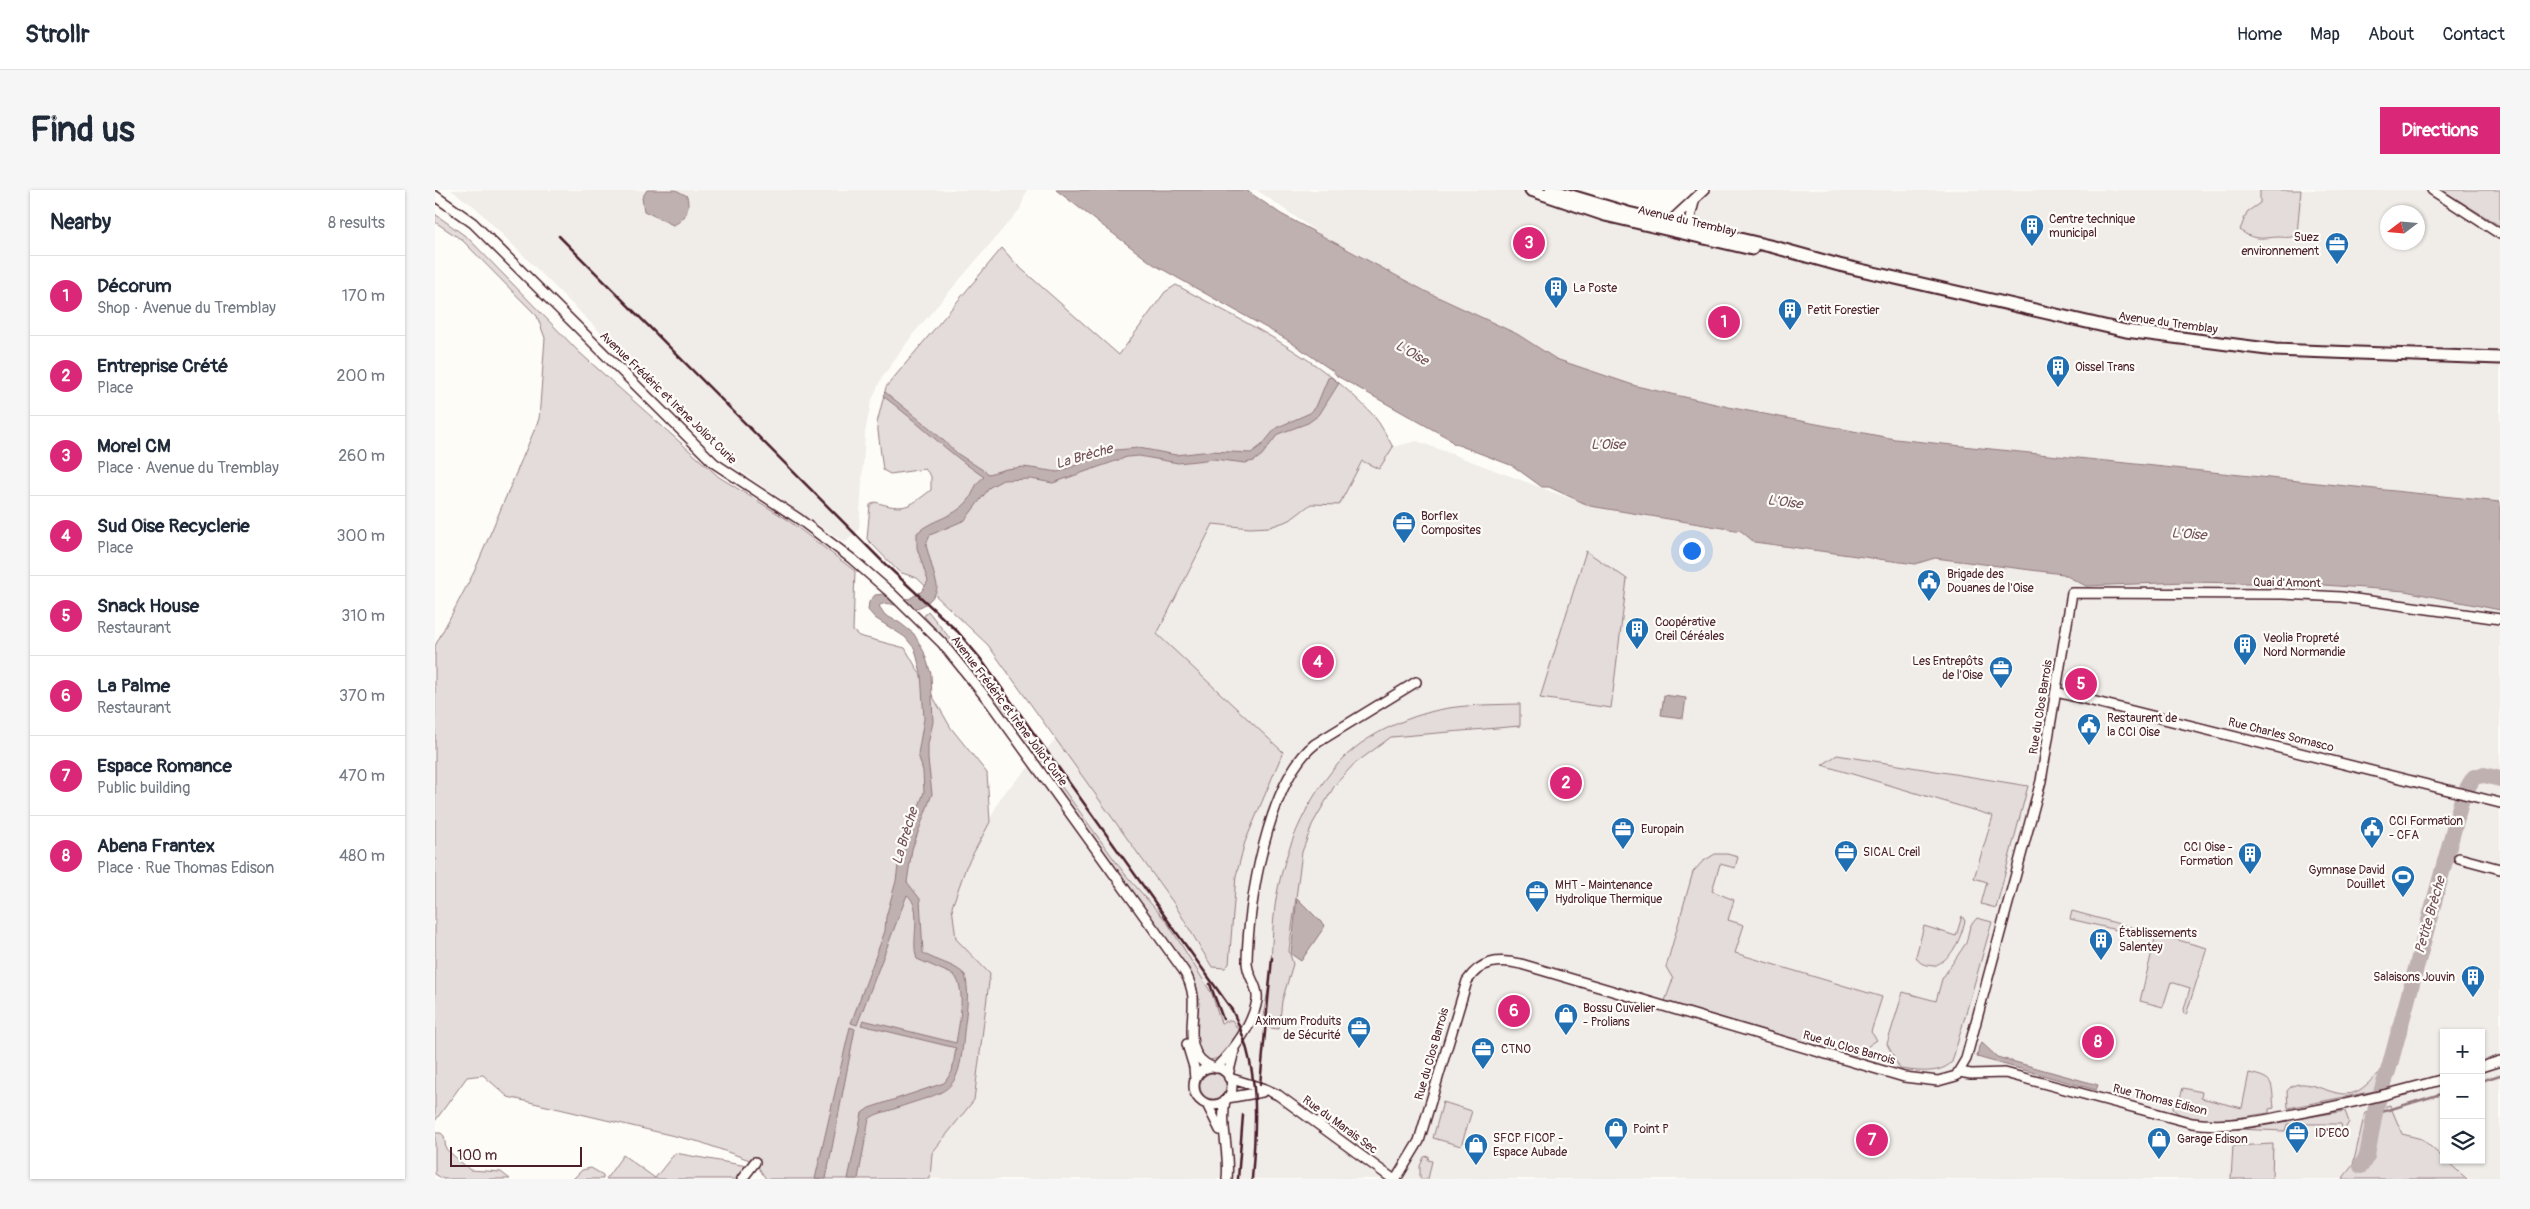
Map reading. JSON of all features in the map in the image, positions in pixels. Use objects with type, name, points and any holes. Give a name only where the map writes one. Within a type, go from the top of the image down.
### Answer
[{"type":"main road","name":"Avenue du Tremblay","points":[[1531,190],[1595,212],[1688,227],[1839,265],[2086,323],[2163,337],[2287,350],[2500,358]]},
{"type":"main road","name":"Avenue du Tremblay","points":[[1551,190],[1671,224]]},
{"type":"street","points":[[1671,224],[1704,190]]},
{"type":"street","points":[[2432,190],[2500,234]]},
{"type":"street","name":"Avenue Frédéric et Irène Joliot Curie","points":[[436,193],[473,224],[714,463],[812,528],[878,581],[945,648],[981,691],[1176,959],[1189,981],[1193,1010],[1193,1046],[1200,1059],[1214,1067]]},
{"type":"street","points":[[1688,227],[1695,200]]},
{"type":"street","name":"Quai d'Amont","points":[[2072,593],[2341,597],[2427,607],[2500,619]]},
{"type":"street","name":"Rue du Clos Barrois","points":[[1394,1179],[1419,1141],[1467,981],[1478,969],[1496,961],[1521,964],[1904,1077],[1938,1081],[1952,1078],[1959,1072],[1966,1059],[2041,781],[2072,593]]},
{"type":"street","points":[[1227,1179],[1222,1121],[1226,1099],[1231,1088],[1228,1076],[1237,1044],[1254,1010],[1257,999],[1256,989],[1247,963],[1255,888],[1271,824],[1289,778],[1305,754],[1315,744],[1416,682]]},
{"type":"street","name":"Rue Charles Somasco","points":[[2056,692],[2500,803]]},
{"type":"street","points":[[2459,858],[2500,869]]},
{"type":"street","name":"Avenue Frédéric et Irène Joliot Curie","points":[[1193,1010],[1187,1041],[1195,1081]]},
{"type":"street","points":[[1225,1145],[1214,1114],[1207,1104],[1196,1095],[1195,1081],[1201,1071],[1214,1067],[1237,1044]]},
{"type":"street","points":[[2485,1067],[2500,1061]]},
{"type":"street","points":[[1214,1067],[1228,1076]]},
{"type":"street","name":"Rue Thomas Edison","points":[[1959,1072],[1971,1074],[2005,1073],[2191,1123],[2208,1125],[2268,1119],[2371,1099],[2440,1080]]},
{"type":"street","name":"Rue du Marais Sec","points":[[1228,1076],[1272,1092],[1394,1179]]},
{"type":"street","points":[[1207,1104],[1218,1104],[1226,1099],[1249,1093],[1272,1092]]},
{"type":"street","points":[[743,1179],[755,1162]]},
{"type":"shaded area","points":[[451,190],[1027,190],[1020,209],[913,334],[881,379],[871,402],[865,432],[859,529],[845,543],[737,469],[475,207]]},
{"type":"shaded area","points":[[1257,190],[1580,190],[1667,219],[1694,190],[2442,190],[2500,226],[2500,502],[1895,439],[1733,408],[1636,386],[1556,360],[1517,334],[1471,314],[1324,237]]},
{"type":"shaded area","points":[[2260,190],[2301,190],[2297,234],[2293,237],[2258,238],[2249,236],[2240,230],[2247,212],[2260,203]]},
{"type":"shaded area","points":[[2442,190],[2500,190],[2500,226]]},
{"type":"shaded area","points":[[435,214],[468,238],[580,353],[719,477],[785,518],[855,571],[853,631],[859,636],[905,648],[951,728],[987,773],[990,822],[966,867],[952,907],[956,939],[990,974],[974,1100],[932,1153],[930,1179],[766,1179],[755,1162],[700,1142],[508,1097],[483,1075],[467,1077],[435,1121],[435,646],[474,572],[539,419],[545,338],[537,316],[462,240],[435,222]]},
{"type":"shaded area","points":[[1002,248],[1017,265],[1119,355],[1165,292],[1176,285],[1280,342],[1329,375],[1373,415],[1393,447],[1379,469],[1362,461],[1339,505],[1311,504],[1290,520],[1270,527],[1250,528],[1213,524],[1157,634],[1283,752],[1245,842],[1236,876],[1229,964],[1225,968],[1212,967],[1175,905],[988,645],[917,578],[899,572],[867,539],[870,505],[875,502],[899,507],[905,506],[917,501],[931,490],[931,476],[925,469],[890,474],[883,470],[877,423],[886,387]]},
{"type":"shaded area","points":[[1417,441],[1590,506],[1741,532],[1754,542],[1915,564],[1935,558],[2063,574],[2086,586],[2185,582],[2310,584],[2405,591],[2500,610],[2500,1179],[930,1179],[932,1154],[974,1100],[990,974],[956,939],[952,907],[966,867],[1002,795],[1157,635],[1213,524],[1304,511],[1311,504],[1339,505],[1362,461],[1379,469],[1393,447]]},
{"type":"shaded area","points":[[1586,551],[1627,579],[1611,708],[1540,698]]},
{"type":"shaded area","points":[[928,611],[996,696],[1124,873],[1167,922],[1212,994],[1221,1023],[1232,1020],[1239,1031],[1227,1050],[1219,1057],[1208,1060],[1197,1049],[1195,1032],[1199,998],[1188,969],[1001,710],[970,669],[924,616]]},
{"type":"shaded area","points":[[1520,704],[1520,726],[1391,737],[1353,765],[1335,785],[1313,823],[1302,852],[1289,951],[1293,964],[1282,1001],[1279,1029],[1270,1028],[1262,1023],[1270,978],[1275,906],[1284,863],[1301,820],[1325,779],[1355,748],[1387,728],[1406,720],[1446,708]]},
{"type":"shaded area","points":[[1837,755],[2028,786],[1996,908],[1981,904],[1987,882],[1974,878],[1993,816],[1822,765]]},
{"type":"shaded area","points":[[1715,854],[1727,854],[1738,857],[1735,868],[1720,864],[1712,891],[1734,900],[1728,920],[1744,925],[1735,953],[1882,997],[1871,1032],[1877,1040],[1854,1056],[1665,1001],[1673,979],[1666,967],[1693,872],[1702,862]]},
{"type":"shaded area","points":[[2072,911],[2207,948],[2186,1015],[2183,1013],[2190,988],[2171,982],[2163,1007],[2140,1001],[2155,939],[2070,919]]},
{"type":"shaded area","points":[[1962,916],[1965,921],[1961,935],[1951,953],[1941,963],[1934,966],[1923,964],[1919,961],[1916,956],[1924,926],[1956,936]]},
{"type":"shaded area","points":[[1977,918],[1992,922],[1952,1062],[1941,1069],[1935,1070],[1900,1069],[1887,1044],[1903,992],[1936,1001],[1942,979],[1966,943],[1970,926]]},
{"type":"shaded area","points":[[2381,1072],[2375,1091],[2288,1108],[2287,1091],[2293,1086],[2307,1084],[2346,1094],[2357,1092]]},
{"type":"shaded area","points":[[1213,1073],[1222,1077],[1226,1086],[1222,1095],[1213,1099],[1204,1095],[1200,1086],[1204,1077]]},
{"type":"shaded area","points":[[2249,1073],[2264,1077],[2271,1083],[2274,1108],[2269,1109],[2269,1113],[2219,1120],[2205,1120],[2181,1115],[2173,1109],[2174,1101],[2179,1101],[2183,1088],[2202,1092],[2201,1098],[2242,1108]]},
{"type":"shaded area","points":[[1443,1102],[1472,1111],[1461,1146],[1433,1138]]},
{"type":"shaded area","points":[[2390,1105],[2402,1134],[2422,1139],[2440,1155],[2440,1164],[2450,1164],[2467,1179],[2342,1179],[2353,1165],[2365,1112]]},
{"type":"shaded area","points":[[2345,1111],[2349,1122],[2345,1129],[2342,1129],[2341,1124],[2287,1124],[2285,1131],[2236,1129]]},
{"type":"shaded area","points":[[435,1133],[441,1133],[444,1136],[446,1149],[470,1170],[501,1172],[510,1179],[443,1179],[435,1174]]},
{"type":"shaded area","points":[[2273,1144],[2272,1179],[2231,1179],[2233,1146]]},
{"type":"shaded area","points":[[675,1153],[747,1166],[737,1179],[606,1179],[623,1155],[655,1178]]},
{"type":"shaded area","points":[[1429,1156],[1428,1160],[1432,1161],[1428,1179],[1420,1179],[1420,1166],[1424,1157]]},
{"type":"shaded area","points":[[591,1168],[603,1175],[603,1179],[573,1179],[582,1170]]},
{"type":"water","points":[[647,190],[676,190],[687,196],[688,205],[684,217],[673,225],[644,211],[642,198]]},
{"type":"water","name":"L’Oise","points":[[1056,190],[1246,190],[1281,214],[1427,292],[1517,334],[1556,359],[1636,386],[1733,408],[1895,439],[2500,502],[2500,610],[2405,591],[2310,584],[2185,582],[2086,586],[2063,574],[1935,558],[1915,564],[1754,542],[1741,531],[1590,506],[1549,487],[1542,487],[1513,466],[1453,443],[1448,438],[1337,376],[1333,371],[1286,339],[1153,264]]},
{"type":"water","points":[[1331,377],[1339,383],[1319,415],[1308,423],[1278,434],[1262,455],[1254,461],[1245,463],[1214,459],[1178,463],[1139,456],[1127,457],[1053,483],[1031,479],[1003,480],[990,487],[965,520],[930,535],[926,545],[937,585],[936,593],[931,599],[924,605],[916,608],[889,604],[879,606],[885,615],[900,623],[914,634],[924,652],[931,674],[933,722],[928,744],[928,759],[932,794],[912,849],[907,882],[920,899],[923,953],[956,968],[965,975],[967,1004],[962,1053],[959,1069],[954,1080],[948,1088],[939,1093],[878,1114],[869,1119],[858,1179],[848,1179],[862,1113],[869,1108],[944,1083],[952,1072],[956,1048],[861,1025],[863,1020],[956,1043],[961,1008],[960,989],[954,975],[917,959],[915,951],[915,908],[907,895],[857,1025],[851,1023],[885,931],[886,917],[898,866],[924,792],[923,771],[918,754],[924,719],[921,673],[915,649],[905,637],[875,618],[868,610],[869,602],[875,595],[884,594],[909,599],[922,591],[928,581],[917,548],[917,533],[929,524],[955,512],[967,502],[980,480],[984,477],[883,396],[885,392],[931,429],[958,454],[989,474],[1006,469],[1024,467],[1058,472],[1116,450],[1139,448],[1176,455],[1211,451],[1251,453],[1262,445],[1276,428],[1310,413],[1316,407],[1328,378]]},
{"type":"water","points":[[1664,695],[1686,698],[1683,718],[1661,715]]},
{"type":"water","points":[[1297,898],[1325,926],[1301,961],[1291,954]]},
{"type":"water","points":[[850,1027],[855,1029],[826,1179],[815,1179]]},
{"type":"water","points":[[1982,1043],[1997,1057],[2098,1085],[2096,1090],[1977,1057],[1979,1046]]},
{"type":"waterway","name":"Petite Brèche","points":[[2361,1166],[2367,1156],[2376,1107],[2389,1068],[2463,795],[2474,777],[2484,775],[2500,779]]},
{"type":"waterway","points":[[2485,1080],[2500,1075]]},
{"type":"waterway","points":[[2375,1114],[2440,1094]]},
{"type":"railway","points":[[559,236],[884,563],[958,632],[980,658],[1232,1010],[1248,1052],[1252,1072],[1255,1113],[1252,1179]]},
{"type":"railway","points":[[1260,1085],[1272,958]]},
{"type":"railway","points":[[1210,984],[1223,1019]]},
{"type":"railway","points":[[1238,1179],[1243,1115]]},
{"type":"place","name":"Morel CM","points":[[1529,243]]},
{"type":"place","name":"Centre technique municipal","points":[[2032,247]]},
{"type":"place","name":"Suez environnement","points":[[2337,265]]},
{"type":"place","name":"La Poste","points":[[1556,309]]},
{"type":"place","name":"Décorum","points":[[1724,322]]},
{"type":"place","name":"Petit Forestier","points":[[1790,331]]},
{"type":"place","name":"Oissel Trans","points":[[2058,388]]},
{"type":"place","name":"Borflex Composites","points":[[1404,544]]},
{"type":"place","name":"Brigade des Douanes de l'Oise","points":[[1929,602]]},
{"type":"place","name":"Coopérative Creil Céréales","points":[[1637,650]]},
{"type":"place","name":"Sud Oise Recyclerie","points":[[1318,662]]},
{"type":"place","name":"Veolia Propreté Nord Normandie","points":[[2245,666]]},
{"type":"place","name":"Snack House","points":[[2081,684]]},
{"type":"place","name":"Les Entrepôts de l'Oise","points":[[2001,689]]},
{"type":"place","name":"Restaurent de la CCI Oise","points":[[2089,746]]},
{"type":"place","name":"Entreprise Crété","points":[[1566,783]]},
{"type":"place","name":"CCI Formation - CFA","points":[[2372,849]]},
{"type":"place","name":"Europain","points":[[1623,850]]},
{"type":"place","name":"SICAL Creil","points":[[1846,873]]},
{"type":"place","name":"CCI Oise - Formation","points":[[2250,875]]},
{"type":"place","name":"Gymnase David Douillet","points":[[2403,898]]},
{"type":"place","name":"MHT - Maintenance Hydrolique Thermique","points":[[1537,913]]},
{"type":"place","name":"Établissements Salentey","points":[[2101,961]]},
{"type":"place","name":"Salaisons Jouvin","points":[[2473,998]]},
{"type":"place","name":"La Palme","points":[[1514,1011]]},
{"type":"place","name":"Bossu Cuvelier - Prolians","points":[[1566,1036]]},
{"type":"place","name":"Abena Frantex","points":[[2098,1042]]},
{"type":"place","name":"Aximum Produits de Sécurité","points":[[1359,1049]]},
{"type":"place","name":"CTNO","points":[[1483,1070]]},
{"type":"place","name":"Espace Romance","points":[[1872,1140]]},
{"type":"place","name":"Point P","points":[[1616,1150]]},
{"type":"place","name":"ID'ECO","points":[[2297,1154]]},
{"type":"place","name":"Garage Edison","points":[[2159,1160]]},
{"type":"place","name":"SFCP FICOP - Espace Aubade","points":[[1476,1166]]},
{"type":"water label","name":"L'Oise","points":[[1412,353]]},
{"type":"water label","name":"La Brèche","points":[[1084,456]]},
{"type":"water label","name":"L'Oise","points":[[1785,502]]},
{"type":"water label","name":"L'Oise","points":[[2189,534]]},
{"type":"water label","name":"La Brèche","points":[[905,836]]}]
